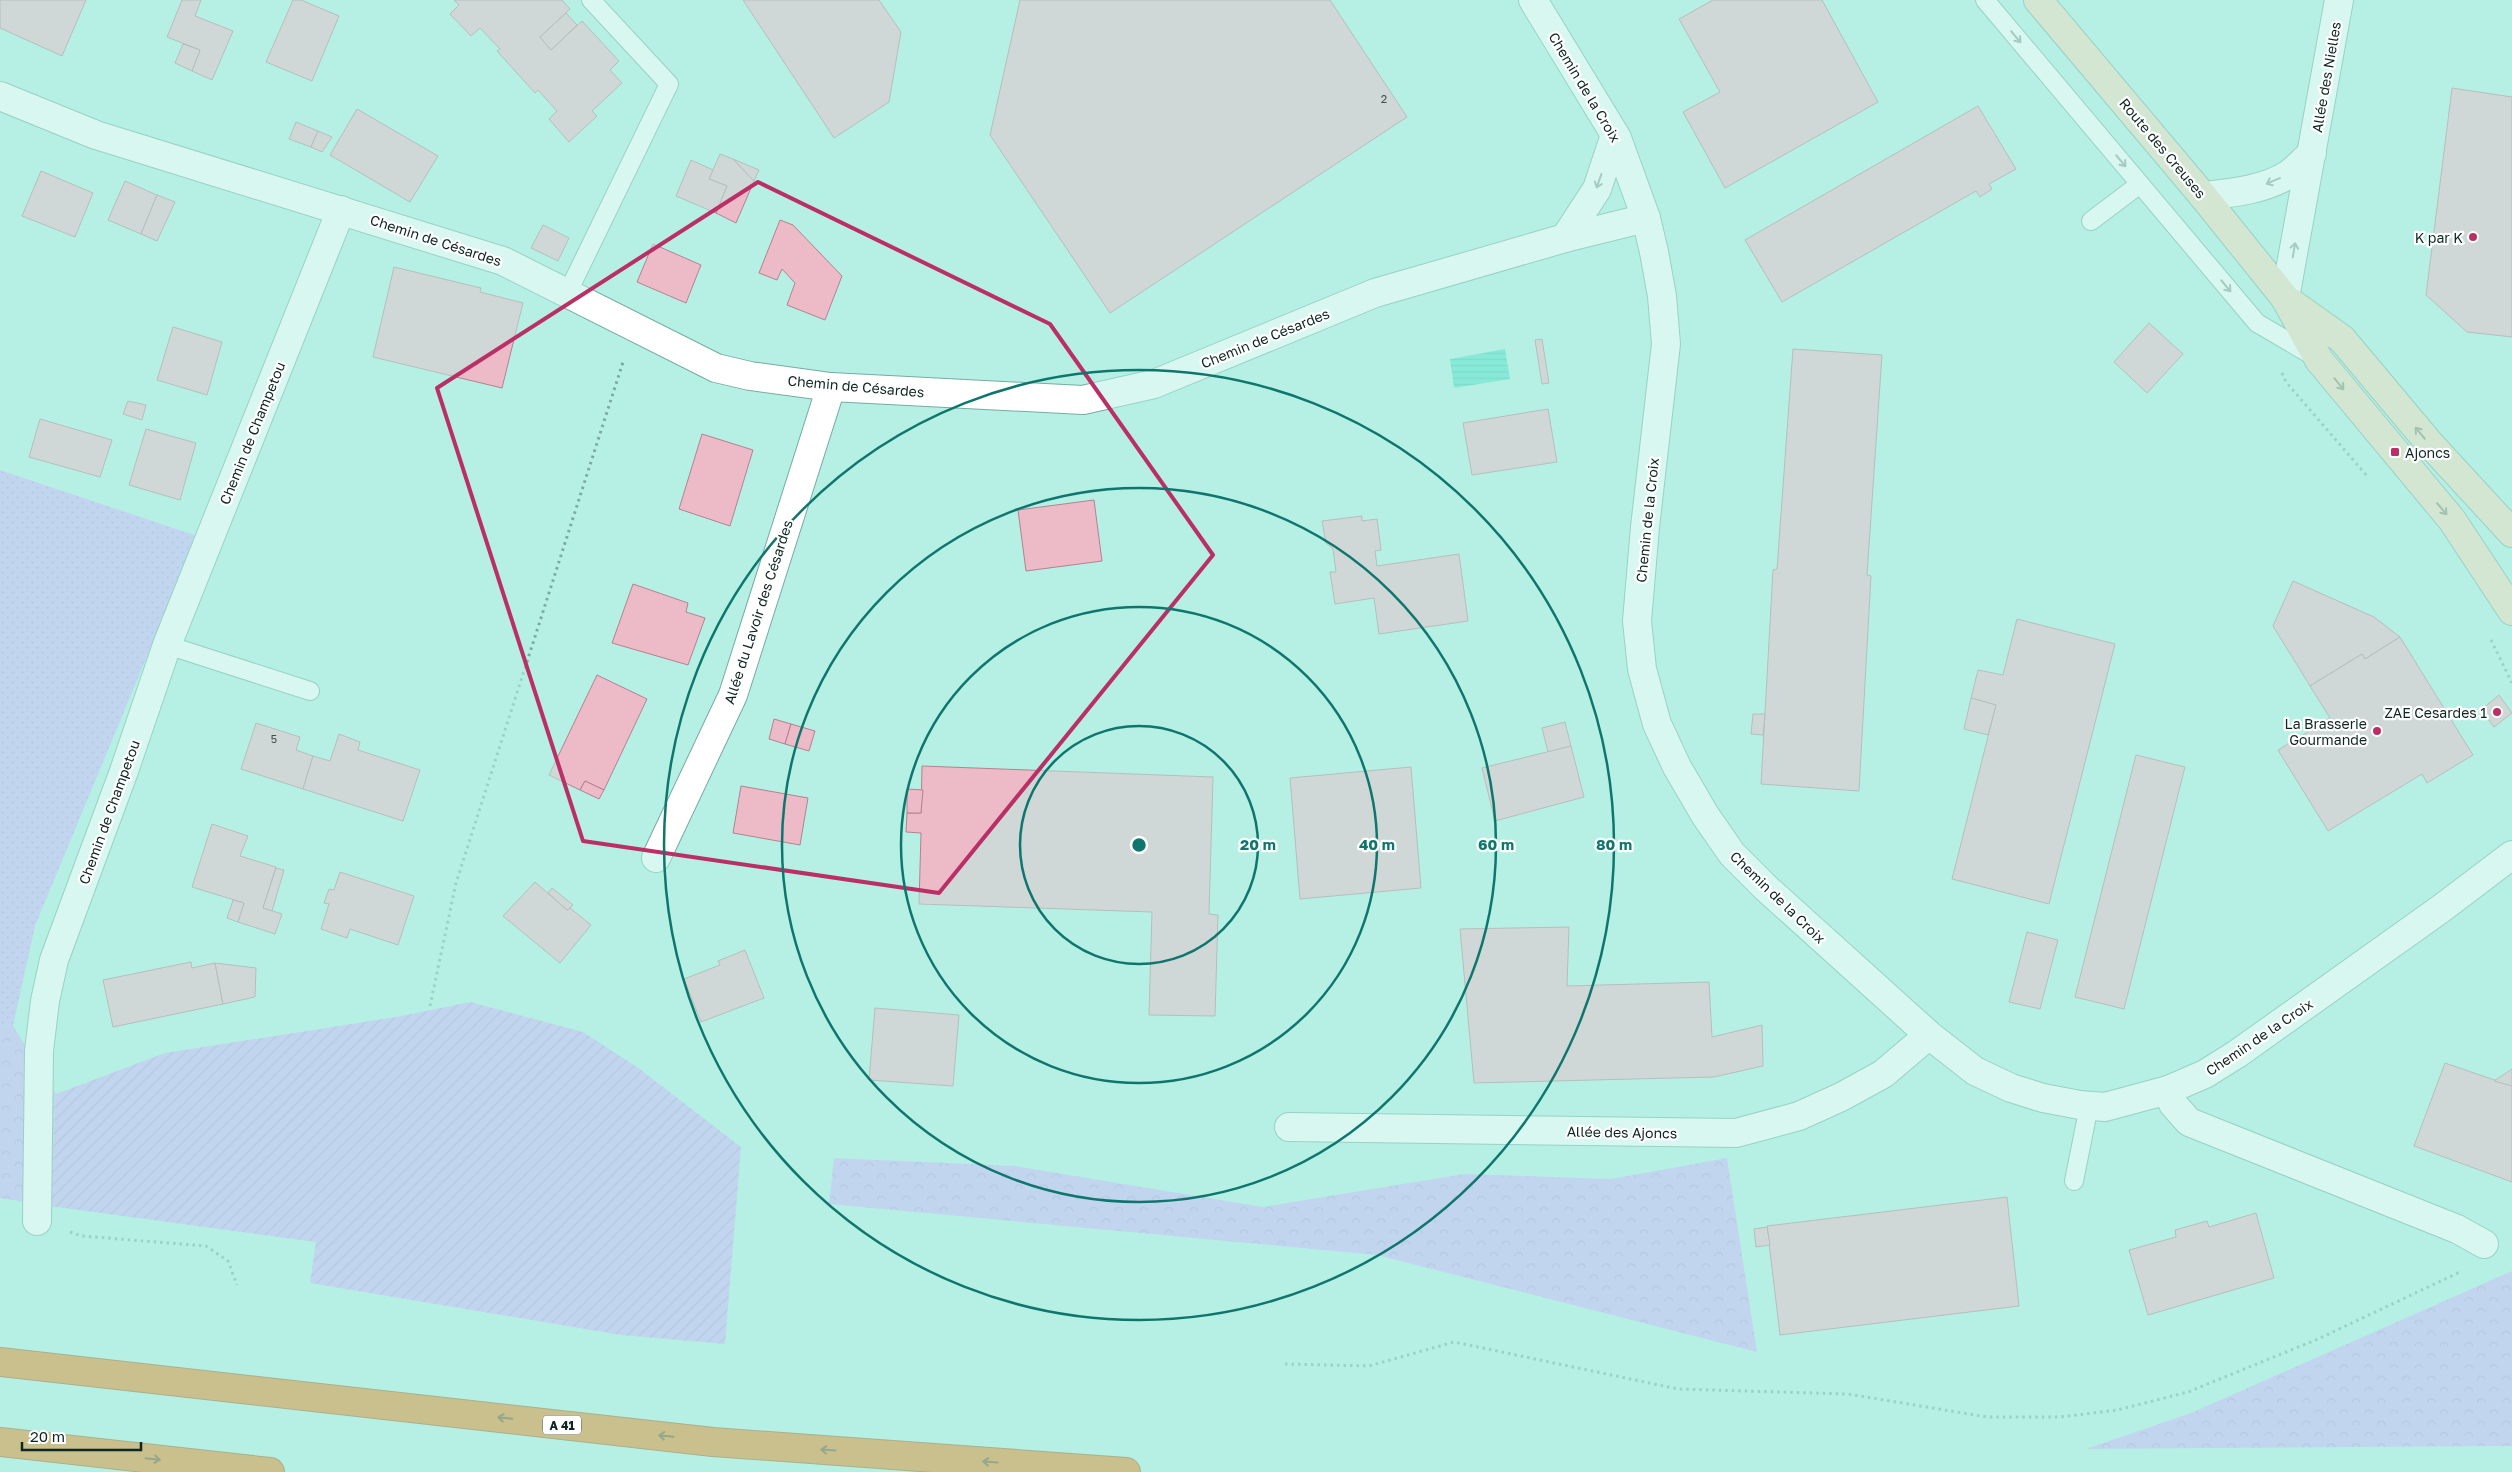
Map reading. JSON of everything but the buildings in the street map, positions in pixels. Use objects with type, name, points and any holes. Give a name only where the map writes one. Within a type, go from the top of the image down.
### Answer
[{"type":"highway","name":"A 41","points":[[0,1362],[713,1442],[1126,1472]]},
{"type":"highway","points":[[0,1442],[270,1472]]},
{"type":"main road","name":"Route des Creuses","points":[[2038,0],[2203,196],[2285,298],[2319,360],[2452,520],[2512,611]]},
{"type":"main road","name":"Route des Creuses","points":[[2285,298],[2342,339],[2430,444],[2512,534]]},
{"type":"street","name":"Chemin de la Croix","points":[[1533,0],[1615,134],[1646,218],[1662,296],[1666,344],[1645,527],[1637,621],[1642,669],[1657,724],[1677,767],[1705,815],[1732,854],[1795,916],[1928,1035],[1975,1070],[2011,1088],[2043,1098],[2105,1107],[2168,1090],[2205,1074],[2275,1029],[2512,855]]},
{"type":"street","name":"Allée des Nielles","points":[[2285,298],[2340,0]]},
{"type":"street","name":"Chemin de Césardes","points":[[0,96],[96,135],[503,260],[716,368],[750,376],[831,387],[1083,400],[1154,384],[1376,293],[1565,238],[1646,218]]},
{"type":"street","points":[[1565,238],[1597,189],[1615,134]]},
{"type":"street","points":[[2203,196],[2234,193],[2263,185],[2288,174],[2312,153]]},
{"type":"street","name":"Chemin de Champetou","points":[[37,1221],[39,1051],[45,1000],[52,968],[168,645],[341,210]]},
{"type":"street","name":"Allée du Lavoir des Césardes","points":[[656,858],[733,695],[831,387]]},
{"type":"street","name":"Allée des Ajoncs","points":[[1289,1127],[1736,1133],[1799,1116],[1841,1097],[1884,1074],[1928,1035]]},
{"type":"street","points":[[2168,1090],[2173,1104],[2189,1122],[2457,1229],[2484,1244]]},
{"type":"lane","points":[[567,294],[669,84],[591,0]]},
{"type":"lane","points":[[1985,0],[2257,323],[2319,360]]},
{"type":"lane","points":[[2091,221],[2140,184]]},
{"type":"lane","points":[[168,645],[310,691]]},
{"type":"lane","points":[[2074,1181],[2089,1106]]},
{"type":"path","points":[[2257,323],[2286,382],[2368,478]]},
{"type":"path","points":[[430,1006],[456,883],[634,328]]},
{"type":"path","points":[[2487,633],[2512,683]]},
{"type":"path","points":[[37,1221],[82,1236],[206,1246],[228,1261],[237,1285]]},
{"type":"path","points":[[1286,1364],[1369,1366],[1454,1342],[1678,1389],[1848,1394],[1987,1417],[2060,1417],[2117,1410],[2188,1392],[2318,1339],[2463,1270],[2477,1260],[2484,1244]]},
{"type":"highlighted area","points":[[758,182],[1050,324],[1213,555],[939,893],[583,841],[437,388]]},
{"type":"green space","points":[[0,470],[197,536],[35,926],[13,1026],[0,1025]]},
{"type":"green space","points":[[470,1002],[583,1032],[637,1067],[741,1147],[725,1344],[621,1335],[310,1283],[316,1242],[49,1206],[56,1094],[165,1053],[396,1017]]},
{"type":"green space","points":[[0,1025],[13,1026],[56,1094],[49,1206],[0,1198]]},
{"type":"green space","points":[[834,1158],[1015,1166],[1263,1207],[1464,1174],[1611,1179],[1727,1158],[1757,1352],[1377,1255],[829,1204]]},
{"type":"green space","points":[[2512,1271],[2512,1446],[2086,1449],[2191,1413]]},
{"type":"shaded area","points":[[1505,349],[1510,379],[1454,388],[1450,359]]},
{"type":"place","name":"K par K","points":[[2473,237]]},
{"type":"place","name":"Ajoncs","points":[[2395,452]]},
{"type":"place","name":"ZAE Cesardes 1","points":[[2497,712]]},
{"type":"place","name":"La Brasserie Gourmande","points":[[2377,731]]}]
